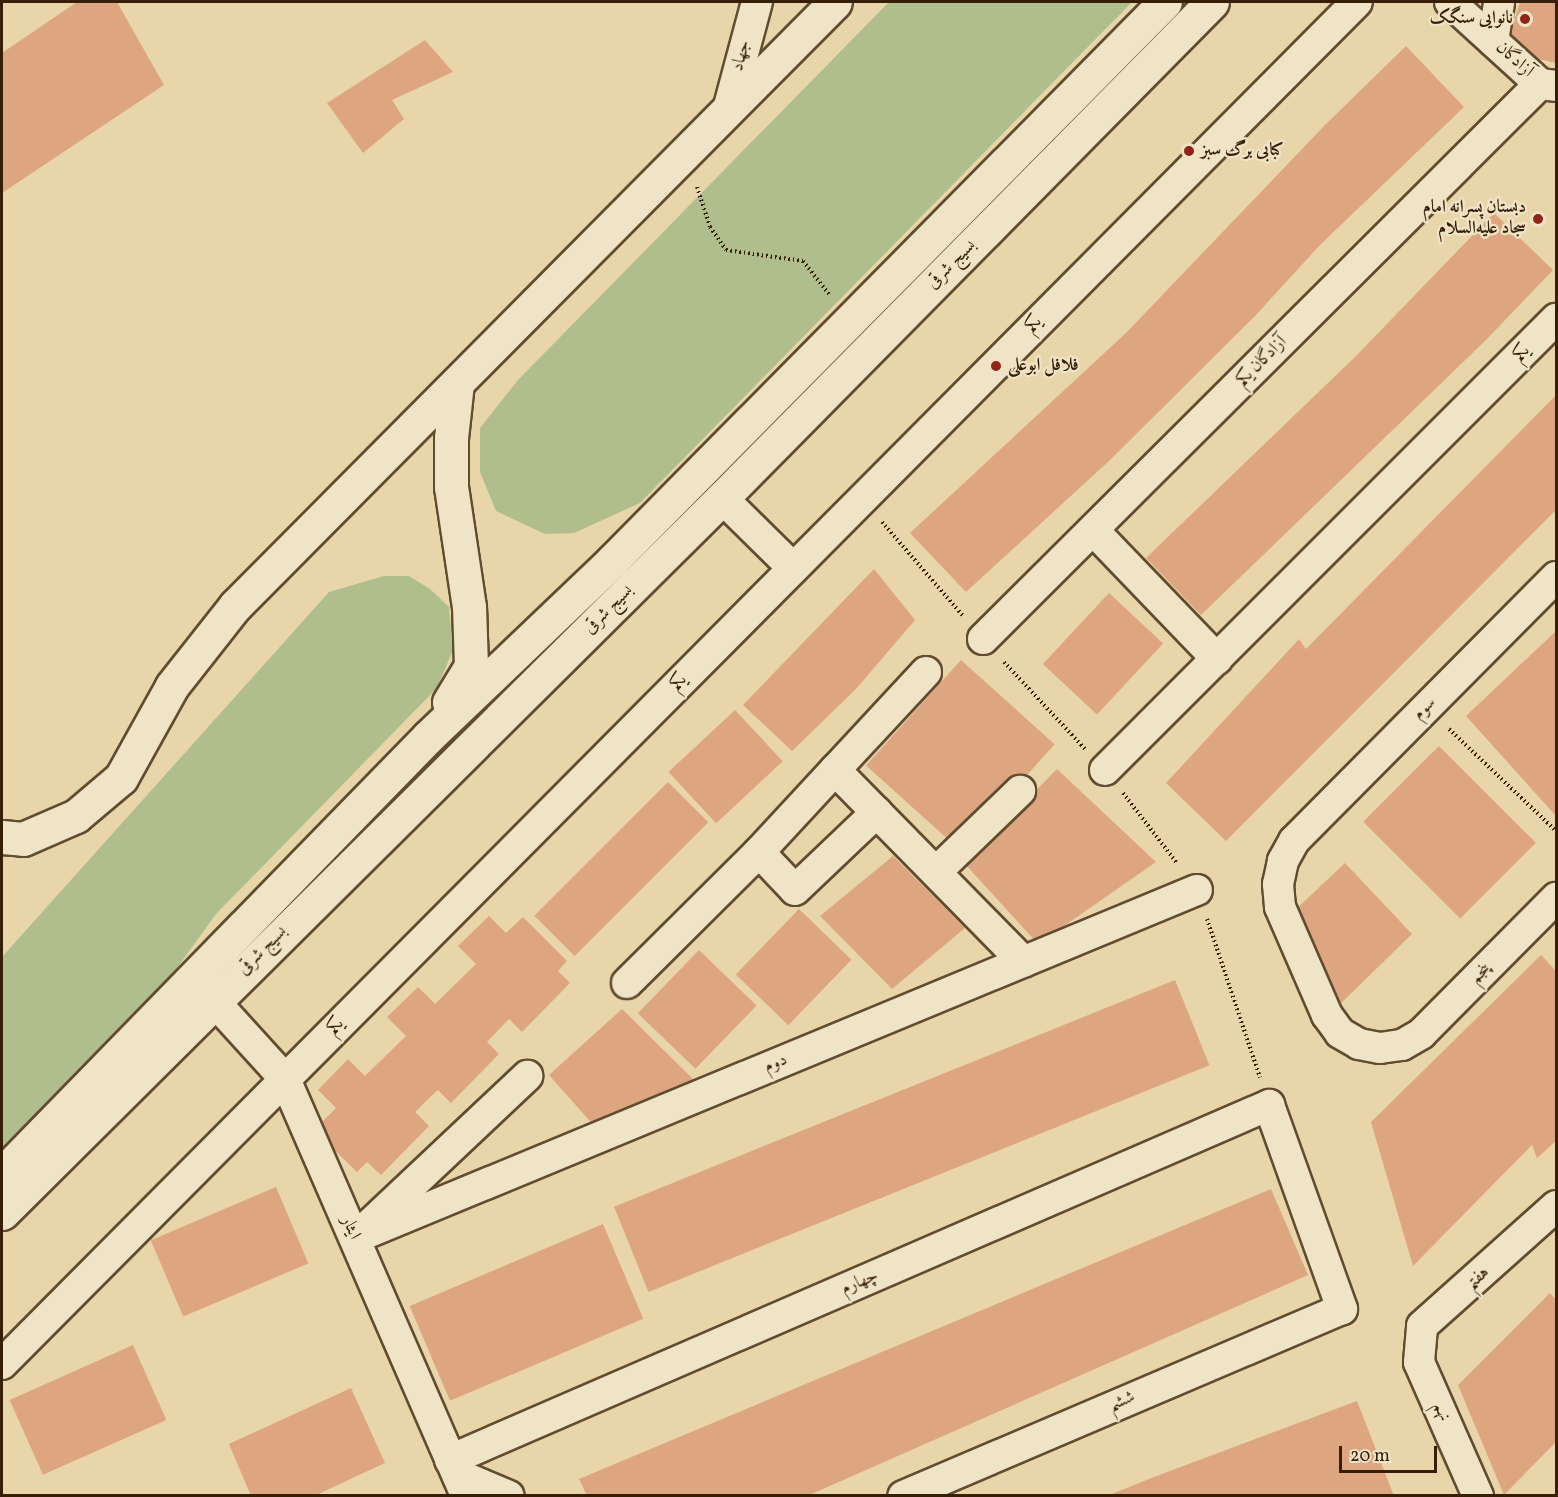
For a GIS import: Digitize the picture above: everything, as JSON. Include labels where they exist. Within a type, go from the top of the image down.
[{"type":"main road","points":[[2,837],[22,839],[76,816],[121,778],[172,686],[235,606],[687,154],[835,2]]},
{"type":"main road","name":"بسیج شرقی","points":[[2,1213],[205,989],[428,737],[612,561],[849,318],[1165,2]]},
{"type":"main road","name":"بسیج شرقی","points":[[2,1174],[205,989],[635,584],[1212,2]]},
{"type":"main road","points":[[428,737],[471,666],[469,607],[451,487],[451,438],[457,383]]},
{"type":"main road","points":[[612,561],[635,584]]},
{"type":"street","name":"جهاد","points":[[728,110],[757,2]]},
{"type":"street","name":"یکم","points":[[2,1364],[1357,2]]},
{"type":"street","name":"آزادگان","points":[[1450,2],[1493,41],[1548,85]]},
{"type":"street","points":[[1493,41],[1499,2]]},
{"type":"street","name":"آزادگان یکم","points":[[983,639],[1548,85]]},
{"type":"street","name":"یکم","points":[[1105,770],[1557,319]]},
{"type":"street","points":[[722,498],[794,568]]},
{"type":"street","points":[[1093,530],[1217,659]]},
{"type":"street","name":"سوم","points":[[1402,1045],[1380,1048],[1359,1044],[1340,1033],[1327,1015],[1280,907],[1278,884],[1282,861],[1294,841],[1557,577]]},
{"type":"street","points":[[627,983],[759,852],[926,672]]},
{"type":"street","points":[[835,770],[1024,962]]},
{"type":"street","points":[[936,872],[1020,791]]},
{"type":"street","points":[[759,852],[795,890],[877,812]]},
{"type":"street","name":"دوم","points":[[355,1238],[1197,890]]},
{"type":"street","name":"پنجم","points":[[1402,1045],[1421,1034],[1557,898]]},
{"type":"street","name":"ایثار","points":[[205,989],[285,1079],[458,1476]]},
{"type":"street","points":[[355,1238],[527,1076]]},
{"type":"street","name":"ششم","points":[[903,1496],[1342,1310],[1269,1106]]},
{"type":"street","name":"چهارم","points":[[458,1476],[1269,1106]]},
{"type":"street","name":"هفتم","points":[[1419,1362],[1422,1326],[1557,1206]]},
{"type":"street","name":"نهم","points":[[1419,1362],[1478,1496]]},
{"type":"street","points":[[458,1476],[509,1496]]},
{"type":"path","points":[[687,154],[710,227],[726,250],[803,261],[849,318]]},
{"type":"path","points":[[862,499],[983,639],[1105,770],[1197,890],[1269,1106]]},
{"type":"path","points":[[1427,708],[1557,831]]},
{"type":"green space","points":[[889,2],[1132,2],[640,503],[574,533],[545,534],[496,511],[480,472],[480,428],[518,380]]},
{"type":"green space","points":[[384,576],[409,576],[430,589],[449,607],[453,650],[437,688],[216,914],[151,1004],[2,1157],[2,957],[329,592]]},
{"type":"building","points":[[77,2],[117,2],[164,85],[2,193],[2,53]]},
{"type":"building","points":[[1520,2],[1556,2],[1556,63],[1505,52]]},
{"type":"building","points":[[425,40],[453,72],[392,100],[404,119],[363,153],[327,103]]},
{"type":"building","points":[[1406,46],[1464,107],[1320,245],[1255,316],[1110,460],[966,592],[910,533],[1126,333],[1325,125]]},
{"type":"building","points":[[1494,213],[1553,270],[1486,340],[1201,615],[1146,558],[1355,357]]},
{"type":"building","points":[[1556,395],[1556,510],[1226,841],[1166,783],[1299,639],[1306,649]]},
{"type":"building","points":[[874,569],[915,620],[856,689],[792,751],[743,705]]},
{"type":"building","points":[[1109,593],[1163,643],[1097,714],[1043,664]]},
{"type":"building","points":[[1556,631],[1556,816],[1466,716]]},
{"type":"building","points":[[961,660],[1055,744],[960,850],[866,766]]},
{"type":"building","points":[[735,710],[783,761],[716,823],[668,772]]},
{"type":"building","points":[[1439,746],[1536,843],[1460,919],[1363,822]]},
{"type":"building","points":[[1057,769],[1156,862],[1038,944],[964,863]]},
{"type":"building","points":[[668,782],[708,822],[575,956],[534,916]]},
{"type":"building","points":[[893,856],[965,928],[892,989],[820,916]]},
{"type":"building","points":[[1345,863],[1412,934],[1330,1014],[1293,912]]},
{"type":"building","points":[[799,909],[852,960],[788,1025],[736,974]]},
{"type":"building","points":[[489,916],[506,933],[523,917],[567,961],[558,971],[570,983],[522,1032],[509,1019],[487,1042],[499,1054],[451,1103],[438,1090],[415,1112],[429,1126],[381,1175],[367,1162],[357,1172],[314,1130],[336,1108],[318,1090],[348,1059],[365,1076],[406,1036],[387,1017],[418,987],[435,1004],[476,964],[458,946]]},
{"type":"building","points":[[699,950],[757,1006],[695,1069],[638,1013]]},
{"type":"building","points":[[1541,955],[1556,971],[1556,1141],[1537,1158],[1532,1145],[1413,1266],[1371,1122]]},
{"type":"building","points":[[1175,980],[1209,1065],[649,1292],[614,1207]]},
{"type":"building","points":[[622,1009],[694,1080],[596,1128],[549,1075]]},
{"type":"building","points":[[276,1187],[308,1263],[183,1317],[151,1240]]},
{"type":"building","points":[[1271,1189],[1308,1275],[807,1496],[587,1496],[579,1479]]},
{"type":"building","points":[[603,1224],[643,1319],[450,1401],[410,1306]]},
{"type":"building","points":[[1550,1293],[1556,1300],[1556,1442],[1504,1495],[1458,1385]]},
{"type":"building","points":[[133,1345],[166,1420],[43,1475],[10,1400]]},
{"type":"building","points":[[351,1388],[385,1463],[314,1496],[251,1496],[229,1444]]},
{"type":"building","points":[[1357,1401],[1394,1496],[1107,1496],[1154,1477]]},
{"type":"place","name":"نانوایی سنگک","points":[[1525,19]]},
{"type":"place","name":"کبابی برگ سبز","points":[[1189,151]]},
{"type":"place","name":"دبستان پسرانه امام سجاد علیه‌السلام","points":[[1538,219]]},
{"type":"place","name":"فلافل ابوعلی","points":[[996,366]]}]
